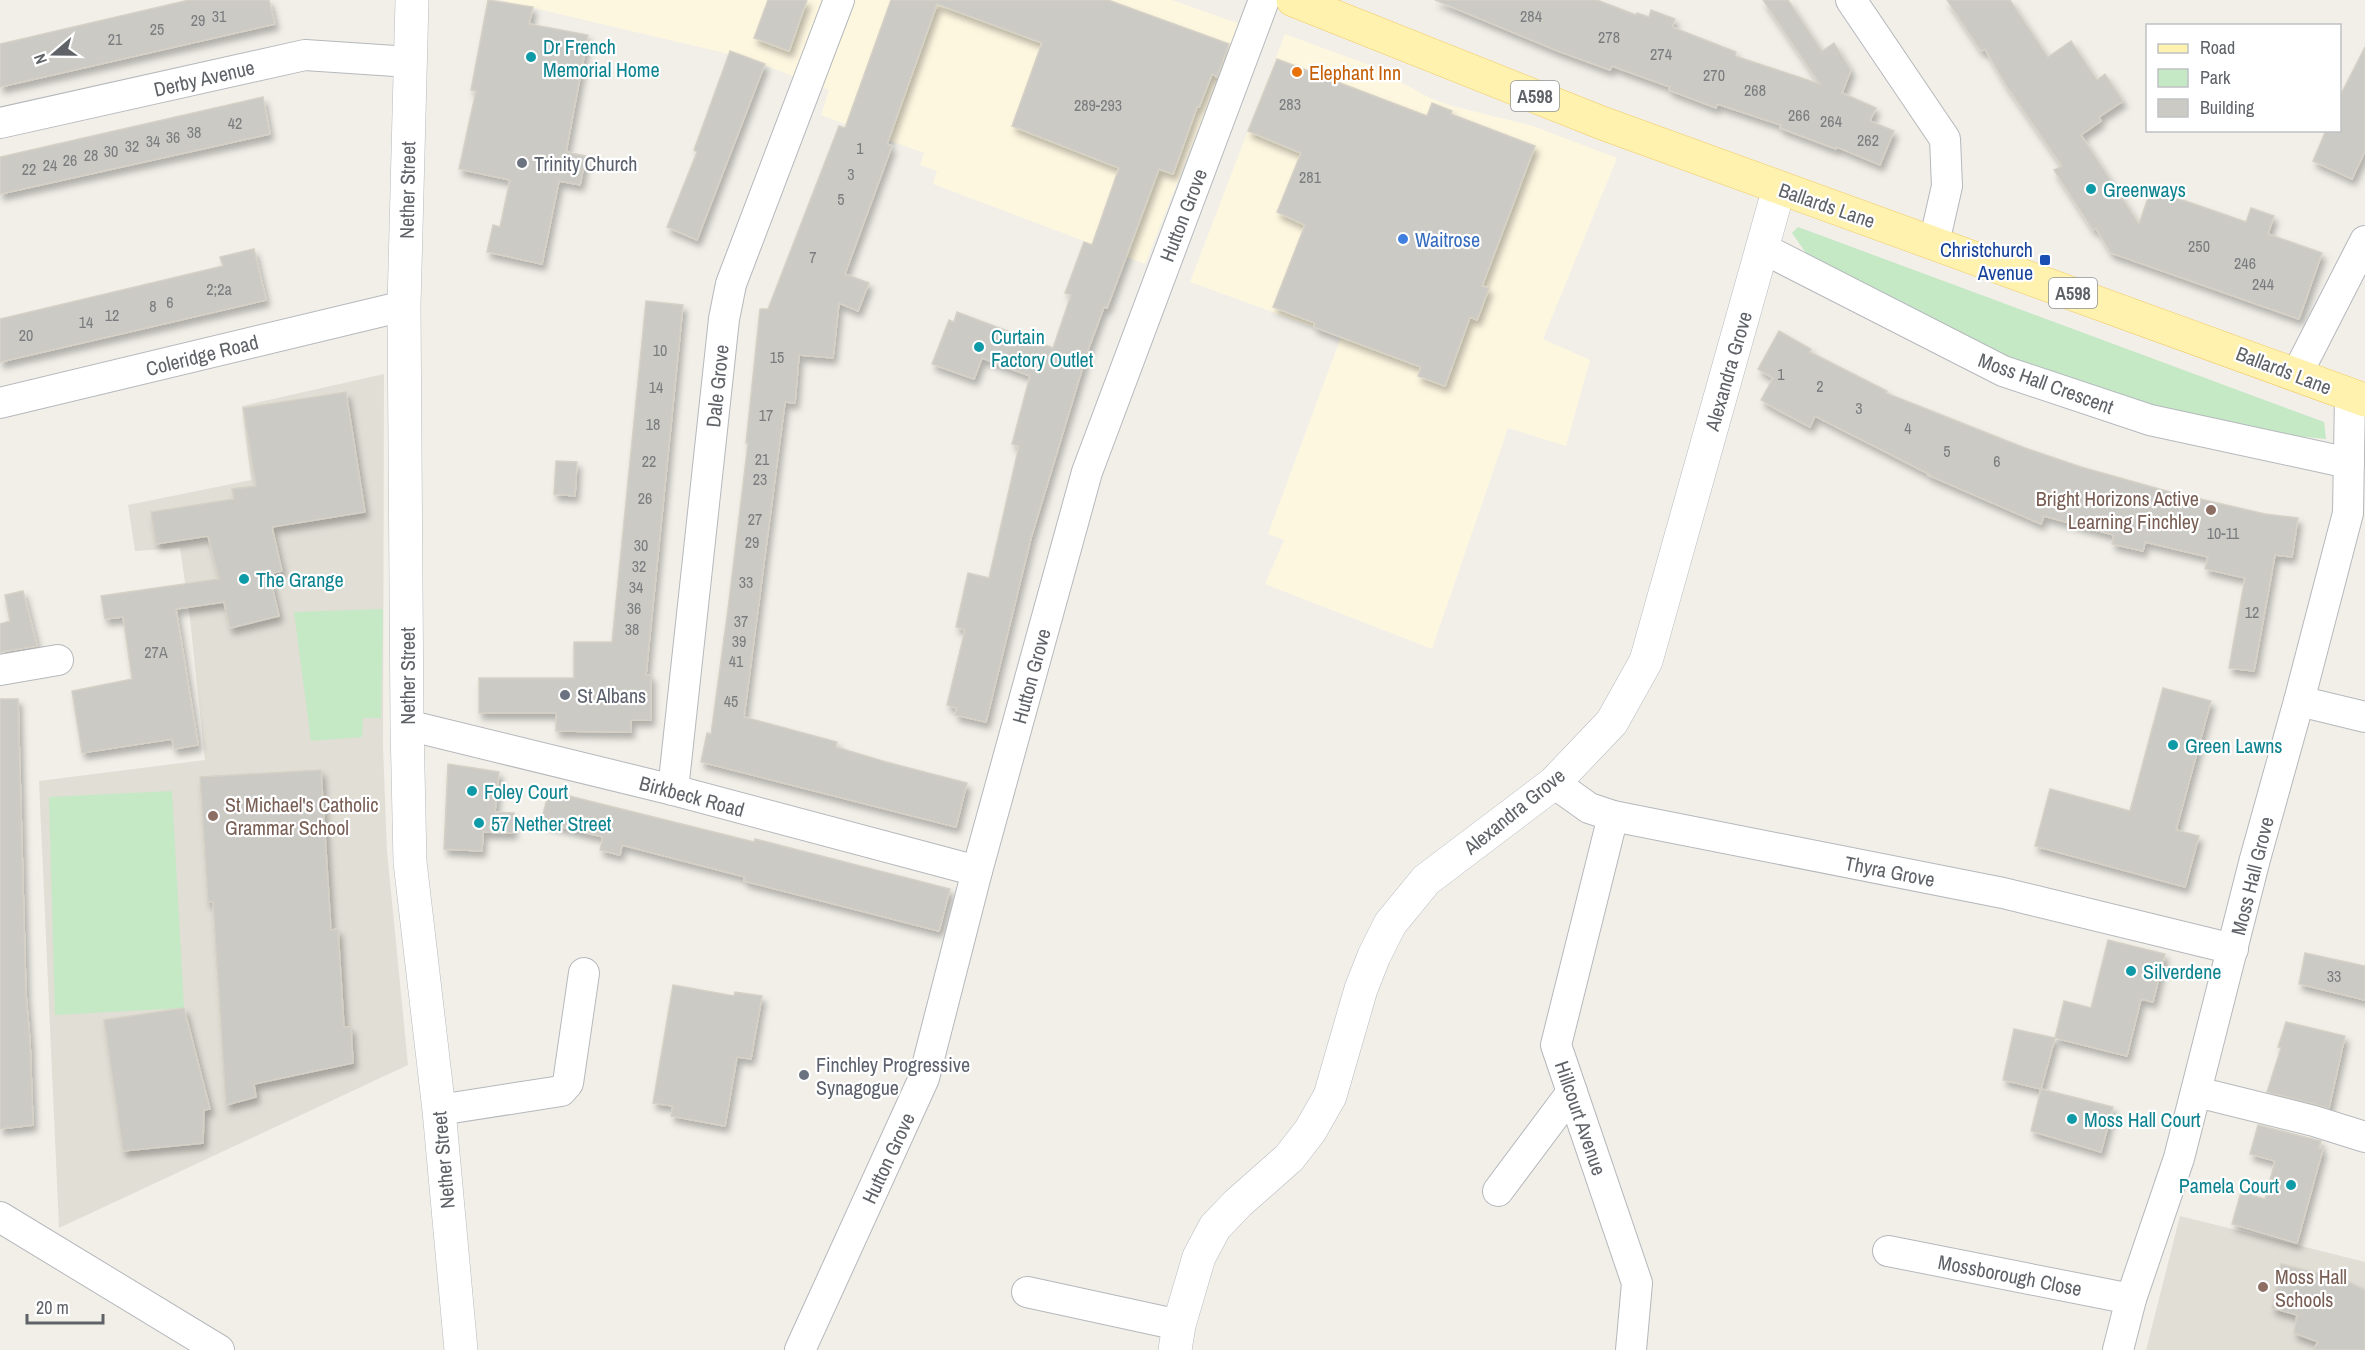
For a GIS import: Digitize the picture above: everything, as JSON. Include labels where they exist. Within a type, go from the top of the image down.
[{"type":"main road","name":"Ballards Lane","points":[[1293,0],[1602,123],[2358,398]]},
{"type":"street","name":"Nether Street","points":[[412,0],[404,306],[410,862],[439,1110],[461,1350]]},
{"type":"street","name":"Dale Grove","points":[[673,790],[724,319],[731,284],[839,0]]},
{"type":"street","name":"Hutton Grove","points":[[800,1350],[924,1078],[977,871],[1087,472],[1264,0]]},
{"type":"street","points":[[1851,0],[1945,140],[1947,186],[1935,243]]},
{"type":"street","name":"Derby Avenue","points":[[0,123],[305,55],[410,62]]},
{"type":"street","name":"Alexandra Grove","points":[[1177,1337],[1199,1257],[1215,1227],[1238,1203],[1289,1158],[1310,1131],[1330,1096],[1362,989],[1374,956],[1390,924],[1426,880],[1554,783],[1612,722],[1646,661],[1779,188]]},
{"type":"street","points":[[2297,374],[2365,241]]},
{"type":"street","name":"Moss Hall Crescent","points":[[1762,248],[2003,371],[2150,420],[2349,463]]},
{"type":"street","name":"Coleridge Road","points":[[0,403],[404,306]]},
{"type":"street","name":"Moss Hall Grove","points":[[2118,1350],[2131,1299],[2179,1158],[2255,859],[2348,513],[2349,463],[2358,398]]},
{"type":"street","points":[[0,670],[58,660]]},
{"type":"street","points":[[2299,701],[2365,717]]},
{"type":"street","name":"Birkbeck Road","points":[[407,725],[673,790],[977,871]]},
{"type":"street","name":"Thyra Grove","points":[[1554,783],[1589,808],[1613,816],[2003,893],[2233,950]]},
{"type":"street","name":"Hillcourt Avenue","points":[[1613,816],[1556,1045],[1637,1283],[1630,1350]]},
{"type":"street","points":[[439,1110],[561,1092],[568,1083],[584,973]]},
{"type":"street","points":[[1498,1191],[1572,1092]]},
{"type":"street","points":[[2197,1092],[2314,1121],[2365,1137]]},
{"type":"street","points":[[0,1217],[219,1350]]},
{"type":"street","name":"Mossborough Close","points":[[1888,1251],[2131,1299]]},
{"type":"street","points":[[1028,1292],[1177,1337]]},
{"type":"shaded area","points":[[500,0],[1172,0],[1240,24],[1145,264],[933,184],[937,171],[920,165],[924,153],[821,115],[829,90],[746,58]]},
{"type":"shaded area","points":[[1285,34],[1369,65],[1430,98],[1452,106],[1533,126],[1617,158],[1543,339],[1590,360],[1566,446],[1508,428],[1432,649],[1265,584],[1284,540],[1268,534],[1341,337],[1190,282]]},
{"type":"shaded area","name":"St Michael's Catholic Grammar School","points":[[384,374],[383,747],[387,851],[408,1065],[59,1228],[39,781],[205,760],[180,548],[135,551],[128,505],[251,480],[242,406]]},
{"type":"shaded area","name":"Moss Hall Schools","points":[[2180,1216],[2365,1262],[2365,1350],[2146,1350]]},
{"type":"green space","points":[[1798,227],[2324,422],[2326,439],[2244,431],[2096,395],[1990,351],[1808,256],[1792,233]]},
{"type":"green space","points":[[383,609],[381,718],[363,718],[362,737],[311,741],[294,612]]},
{"type":"green space","points":[[172,791],[184,1008],[55,1015],[49,797]]},
{"type":"building","points":[[189,0],[269,0],[275,24],[0,87],[0,44]]},
{"type":"building","points":[[488,0],[533,7],[529,24],[588,35],[566,152],[586,156],[580,185],[559,181],[542,264],[487,252],[493,225],[500,227],[510,180],[459,169],[476,91],[471,90]]},
{"type":"building","points":[[768,0],[807,0],[789,51],[754,38]]},
{"type":"building","points":[[891,0],[1108,0],[1229,44],[1217,77],[1212,74],[1199,107],[1197,107],[1173,174],[1159,169],[1107,308],[1104,307],[1088,350],[1031,538],[986,722],[955,715],[957,708],[947,705],[965,630],[956,627],[968,573],[989,578],[1019,446],[1012,444],[1030,376],[982,358],[974,379],[932,364],[949,320],[954,322],[957,312],[1053,348],[1071,295],[1065,293],[1084,242],[1092,245],[1119,168],[1012,126],[1042,43],[937,4],[887,144],[892,146],[845,274],[869,283],[858,311],[839,303],[833,358],[799,355],[795,403],[785,402],[744,717],[837,742],[836,747],[886,762],[967,783],[956,827],[701,762],[707,733],[711,734],[728,609],[748,443],[746,443],[760,309],[768,309],[839,126],[845,128]]},
{"type":"building","points":[[1435,0],[1597,0],[1636,15],[1637,13],[1649,17],[1651,10],[1675,19],[1672,27],[1736,52],[1735,56],[1820,84],[1763,0],[1788,0],[1822,51],[1834,43],[1851,70],[1842,93],[1876,108],[1870,121],[1894,131],[1880,165],[1837,147],[1836,149],[1780,128],[1781,125],[1717,104],[1716,108],[1669,90],[1670,87],[1612,66],[1610,70],[1558,51]]},
{"type":"building","points":[[1947,0],[2010,0],[2048,57],[2071,41],[2097,80],[2105,74],[2123,101],[2099,117],[2101,121],[2081,135],[2139,224],[2151,189],[2246,222],[2251,208],[2274,216],[2268,234],[2322,253],[2299,319],[2111,253],[2096,228],[2093,230],[2054,170],[2062,166],[2006,85],[1985,49],[1981,51]]},
{"type":"building","points":[[2365,47],[2365,151],[2352,179],[2313,161],[2325,132],[2341,132],[2341,94]]},
{"type":"building","points":[[730,51],[765,64],[697,240],[667,227],[697,152],[694,150]]},
{"type":"building","name":"Waitrose","points":[[1277,59],[1427,116],[1432,103],[1452,111],[1451,114],[1535,146],[1482,286],[1489,288],[1477,320],[1470,317],[1445,386],[1418,376],[1421,367],[1314,327],[1315,323],[1273,307],[1305,225],[1277,212],[1301,153],[1248,131]]},
{"type":"building","points":[[263,97],[270,134],[0,194],[0,157]]},
{"type":"building","points":[[254,249],[266,300],[0,362],[0,319],[223,266],[220,257]]},
{"type":"building","points":[[646,301],[683,305],[646,675],[651,675],[651,720],[631,720],[631,732],[556,731],[556,713],[479,713],[479,678],[574,678],[574,642],[612,642]]},
{"type":"building","points":[[1779,331],[1811,349],[1810,352],[1887,391],[1886,393],[2025,448],[2081,467],[2170,492],[2265,514],[2298,518],[2292,557],[2275,555],[2254,671],[2229,668],[2245,578],[2205,569],[2208,557],[2145,542],[2143,551],[2112,544],[2114,535],[2044,516],[2041,524],[1928,475],[1815,416],[1810,427],[1774,408],[1761,400],[1773,378],[1758,369]]},
{"type":"building","points":[[346,392],[365,512],[272,527],[282,571],[269,574],[279,616],[230,628],[224,602],[176,609],[198,745],[174,749],[172,739],[82,753],[72,691],[132,679],[123,617],[105,619],[101,596],[219,579],[208,536],[156,544],[151,512],[234,499],[232,489],[256,486],[243,408]]},
{"type":"building","points":[[556,461],[577,462],[575,496],[554,494]]},
{"type":"building","points":[[23,591],[37,646],[0,652],[0,624],[10,621],[5,595]]},
{"type":"building","name":"Green Lawns","points":[[2163,688],[2211,701],[2176,830],[2199,836],[2185,887],[2035,846],[2050,789],[2130,811]]},
{"type":"building","points":[[0,699],[18,699],[26,995],[33,1125],[0,1129]]},
{"type":"building","points":[[448,764],[499,772],[495,812],[514,813],[513,833],[483,832],[482,851],[444,849]]},
{"type":"building","points":[[321,770],[331,930],[338,929],[344,1027],[351,1027],[353,1063],[254,1084],[256,1097],[226,1105],[213,902],[208,902],[200,777]]},
{"type":"building","points":[[549,791],[754,842],[755,839],[950,889],[939,931],[744,881],[745,877],[622,845],[620,855],[600,850],[603,837],[541,822]]},
{"type":"building","points":[[2108,940],[2165,954],[2153,1002],[2141,999],[2127,1056],[2055,1038],[2064,1001],[2091,1008]]},
{"type":"building","points":[[2305,953],[2365,966],[2365,1000],[2299,984]]},
{"type":"building","points":[[673,985],[734,996],[735,992],[762,996],[751,1059],[737,1057],[725,1126],[671,1116],[673,1106],[653,1103]]},
{"type":"building","points":[[184,1008],[210,1109],[204,1110],[203,1143],[123,1151],[104,1020]]},
{"type":"building","points":[[2286,1022],[2345,1036],[2329,1108],[2267,1092],[2281,1048],[2278,1047]]},
{"type":"building","name":"Moss Hall Court","points":[[2014,1029],[2055,1038],[2041,1089],[2003,1080]]},
{"type":"building","name":"Moss Hall Court","points":[[2041,1089],[2113,1107],[2101,1152],[2031,1131]]},
{"type":"building","name":"Pamela Court","points":[[2258,1125],[2321,1141],[2319,1148],[2323,1149],[2297,1243],[2232,1224],[2241,1192],[2265,1199],[2275,1161],[2250,1154]]},
{"type":"building","points":[[2281,1264],[2345,1280],[2365,1290],[2365,1350],[2313,1350],[2318,1342],[2294,1333],[2297,1315],[2272,1308]]},
{"type":"place","name":"Dr French Memorial Home","points":[[531,57]]},
{"type":"place","name":"Elephant Inn","points":[[1297,72]]},
{"type":"place","name":"Trinity Church","points":[[522,163]]},
{"type":"place","name":"Greenways","points":[[2091,189]]},
{"type":"place","name":"Waitrose","points":[[1403,239]]},
{"type":"place","name":"Christchurch Avenue","points":[[2045,260]]},
{"type":"place","name":"Curtain Factory Outlet","points":[[979,347]]},
{"type":"place","name":"Bright Horizons Active Learning Finchley","points":[[2211,510]]},
{"type":"place","name":"The Grange","points":[[244,579]]},
{"type":"place","name":"St Albans","points":[[565,695]]},
{"type":"place","name":"Green Lawns","points":[[2173,745]]},
{"type":"place","name":"Foley Court","points":[[472,791]]},
{"type":"place","name":"St Michael's Catholic Grammar School","points":[[213,816]]},
{"type":"place","name":"57 Nether Street","points":[[479,823]]},
{"type":"place","name":"Silverdene","points":[[2131,971]]},
{"type":"place","name":"Finchley Progressive Synagogue","points":[[804,1075]]},
{"type":"place","name":"Moss Hall Court","points":[[2072,1119]]},
{"type":"place","name":"Pamela Court","points":[[2291,1185]]},
{"type":"place","name":"Moss Hall Schools","points":[[2263,1287]]}]
